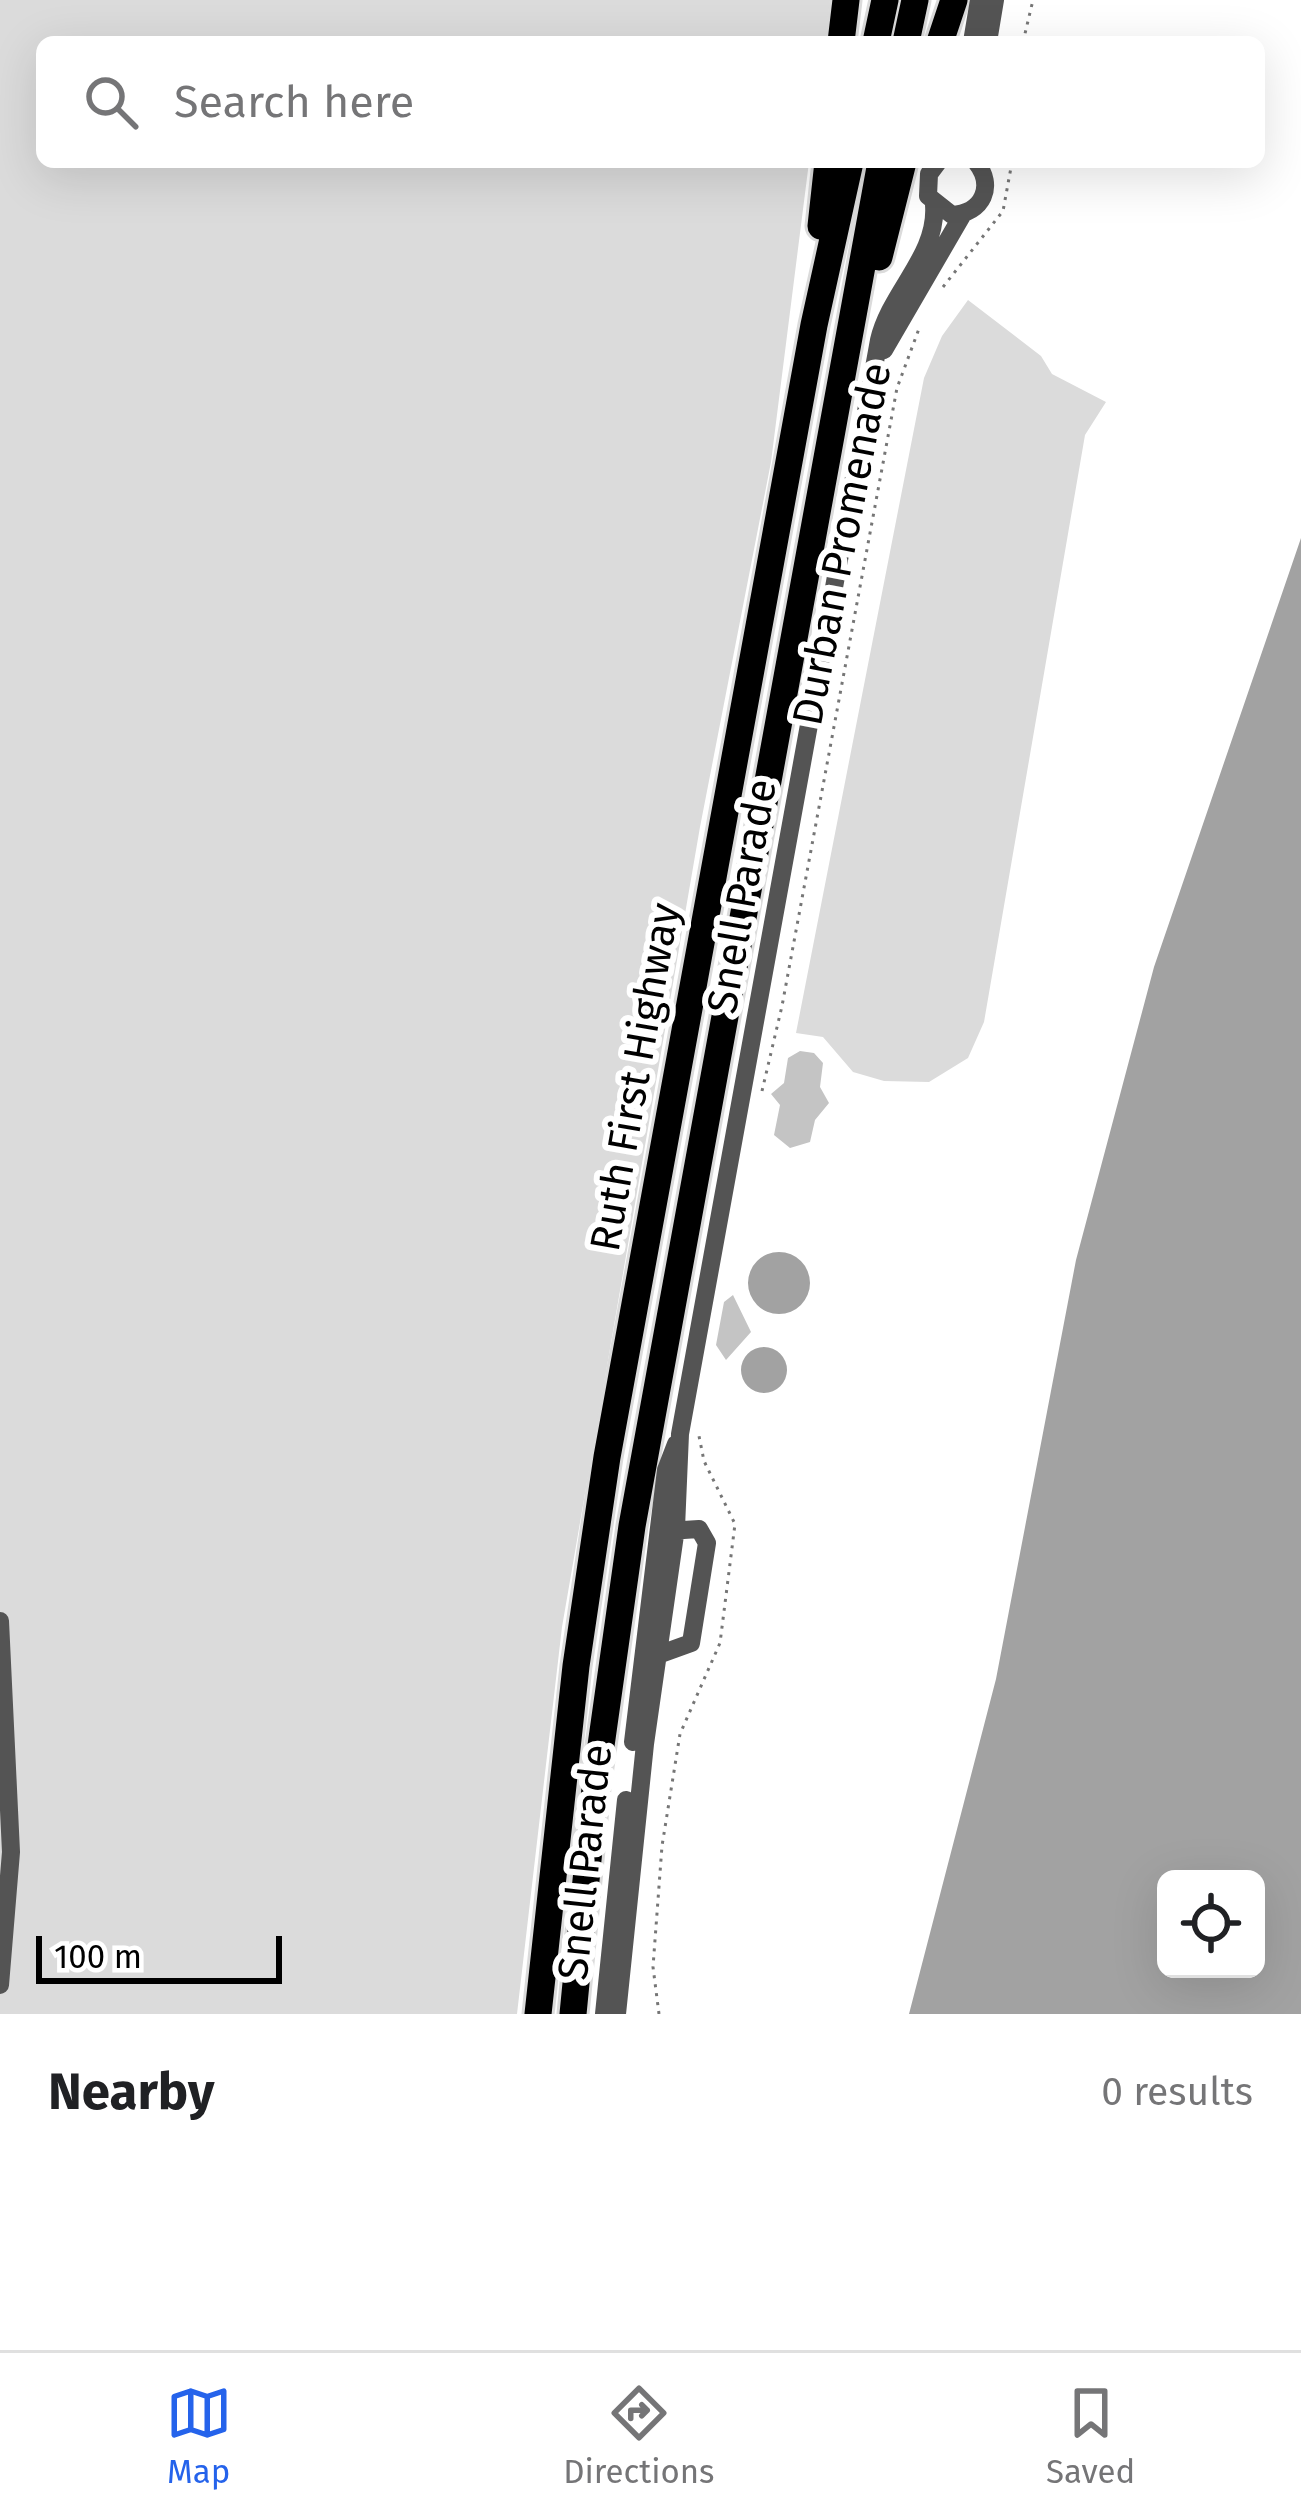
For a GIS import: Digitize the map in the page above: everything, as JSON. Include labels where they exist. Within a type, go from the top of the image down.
[{"type":"highway","points":[[842,36],[846,0]]},
{"type":"highway","points":[[877,36],[885,0]]},
{"type":"highway","points":[[907,36],[915,0]]},
{"type":"highway","points":[[942,36],[954,0]]},
{"type":"highway","points":[[814,326],[827,168]]},
{"type":"highway","name":"Ruth First Highway","points":[[538,2014],[576,1666],[607,1457],[814,326],[849,168]]},
{"type":"highway","name":"Ruth First Highway","points":[[573,2014],[596,1788],[632,1526],[832,409],[880,168]]},
{"type":"highway","points":[[832,409],[850,372],[901,168]]},
{"type":"street","points":[[973,36],[979,0]]},
{"type":"street","points":[[989,36],[995,0]]},
{"type":"street","name":"Snell Parade","points":[[604,2014],[667,1531],[689,1432],[874,370],[886,314],[931,238],[934,205],[926,184],[935,168]]},
{"type":"street","name":"Snell Parade","points":[[874,370],[963,214],[984,196],[980,168]]},
{"type":"street","points":[[934,205],[963,214]]},
{"type":"street","points":[[656,1656],[681,1651],[693,1637],[706,1537],[699,1529],[667,1531]]},
{"type":"street","name":"Snell Parade","points":[[617,2014],[667,1531]]},
{"type":"street","points":[[0,1622],[11,1852],[0,1985]]},
{"type":"path","points":[[1024,36],[1033,0]]},
{"type":"path","points":[[940,290],[1003,211],[1011,168]]},
{"type":"path","name":"Durban Promenade","points":[[762,1090],[782,1006],[897,388],[920,327]]},
{"type":"path","points":[[659,2014],[653,1967],[662,1846],[680,1734],[720,1643],[735,1525],[689,1432]]},
{"type":"shaded area","points":[[0,0],[830,0],[826,36],[36,36],[36,168],[808,168],[771,462],[700,827],[562,1627],[517,2014],[0,2014]]},
{"type":"shaded area","points":[[968,300],[1041,356],[1052,374],[1106,402],[1085,435],[984,1022],[968,1058],[929,1082],[884,1081],[853,1072],[823,1037],[796,1033],[924,378],[942,336]]},
{"type":"shaded area","points":[[1301,538],[1301,2014],[909,2014],[996,1679],[1076,1260],[1154,967]]},
{"type":"shaded area","points":[[779,1252],[801,1261],[810,1283],[801,1305],[779,1314],[757,1305],[748,1283],[757,1261]]},
{"type":"shaded area","points":[[764,1347],[780,1354],[787,1370],[780,1386],[764,1393],[748,1386],[741,1370],[748,1354]]},
{"type":"building","points":[[800,1051],[814,1053],[823,1063],[820,1087],[829,1103],[815,1120],[810,1142],[790,1148],[774,1135],[780,1105],[771,1094],[784,1083],[788,1058]]},
{"type":"building","points":[[733,1295],[751,1332],[726,1360],[716,1345],[724,1302]]}]
